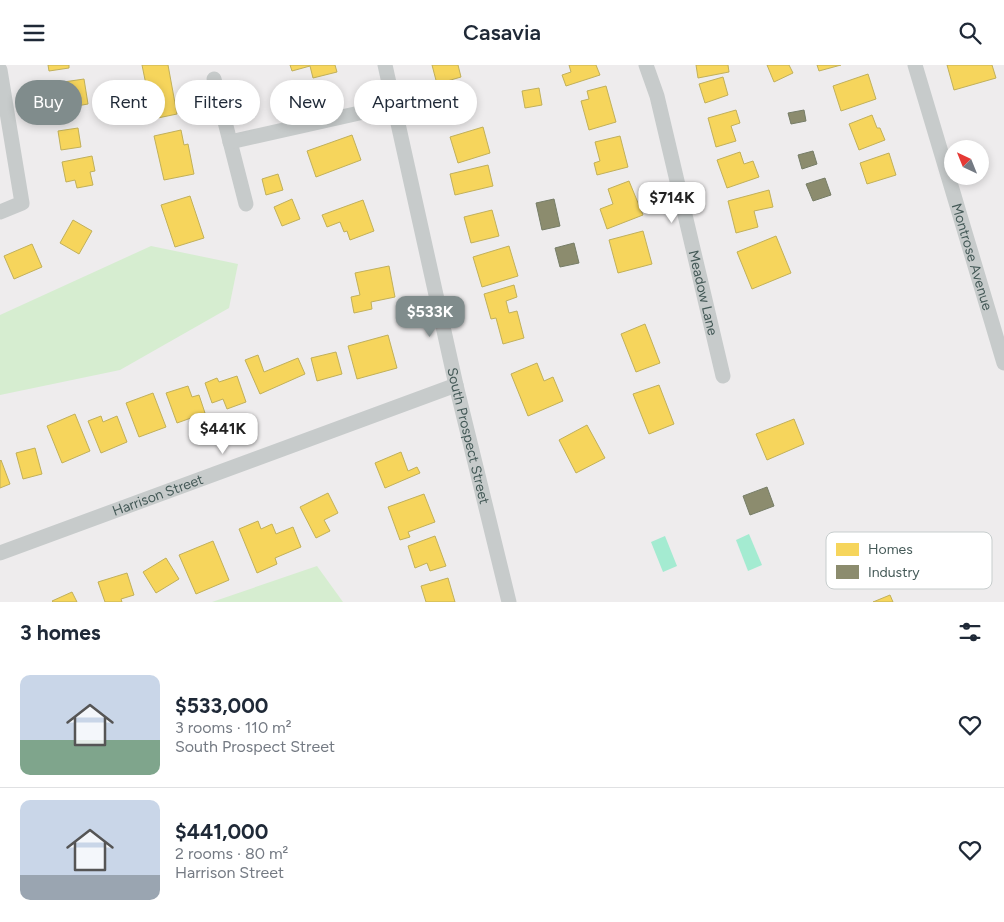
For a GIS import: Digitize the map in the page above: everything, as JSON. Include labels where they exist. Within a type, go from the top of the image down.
[{"type":"street","name":"South Prospect Street","points":[[385,65],[389,80]]},
{"type":"street","name":"Meadow Lane","points":[[646,65],[657,96],[723,376]]},
{"type":"street","name":"Montrose Avenue","points":[[915,65],[1004,363]]},
{"type":"street","points":[[0,71],[22,203],[0,212]]},
{"type":"street","points":[[214,79],[246,204]]},
{"type":"street","points":[[230,142],[354,114]]},
{"type":"street","name":"South Prospect Street","points":[[399,125],[456,385],[509,602]]},
{"type":"street","name":"Harrison Street","points":[[0,553],[456,385]]},
{"type":"shaded area","points":[[151,246],[238,264],[229,308],[120,370],[0,395],[0,315]]},
{"type":"shaded area","points":[[749,534],[762,565],[748,571],[736,540]]},
{"type":"shaded area","points":[[665,536],[677,566],[663,572],[651,542]]},
{"type":"shaded area","points":[[317,566],[343,602],[212,602]]},
{"type":"building: Homes","points":[[48,65],[69,65],[69,68],[49,71]]},
{"type":"building: Homes","points":[[142,65],[168,65],[175,103],[175,114],[165,116],[165,80],[145,80]]},
{"type":"building: Homes","points":[[290,65],[335,65],[337,72],[313,78],[310,66],[292,71]]},
{"type":"building: Homes","points":[[432,65],[458,65],[461,77],[451,80],[436,80]]},
{"type":"building: Homes","points":[[569,65],[596,65],[600,75],[566,86],[562,75],[571,72]]},
{"type":"building: Homes","points":[[696,65],[728,65],[729,72],[698,78]]},
{"type":"building: Homes","points":[[767,65],[789,65],[793,73],[774,82]]},
{"type":"building: Homes","points":[[817,65],[841,65],[819,71]]},
{"type":"building: Homes","points":[[947,65],[992,65],[996,78],[954,90]]},
{"type":"building: Homes","points":[[868,74],[876,99],[841,111],[833,86]]},
{"type":"building: Homes","points":[[723,77],[728,95],[705,103],[699,84]]},
{"type":"building: Homes","points":[[84,79],[88,104],[82,105],[82,80],[77,80]]},
{"type":"building: Homes","points":[[606,86],[616,122],[589,130],[581,101],[589,99],[587,91]]},
{"type":"building: Homes","points":[[539,88],[542,105],[525,108],[522,91]]},
{"type":"building: Homes","points":[[736,110],[740,123],[731,126],[736,141],[716,147],[708,118]]},
{"type":"building: Homes","points":[[872,115],[877,128],[880,128],[885,140],[859,150],[849,124]]},
{"type":"building: Homes","points":[[483,127],[490,153],[458,163],[450,137]]},
{"type":"building: Homes","points":[[78,128],[81,147],[61,150],[58,131]]},
{"type":"building: Homes","points":[[181,130],[184,145],[188,144],[194,174],[164,180],[154,136]]},
{"type":"building: Homes","points":[[352,135],[361,160],[316,177],[307,151]]},
{"type":"building: Homes","points":[[620,136],[628,167],[597,175],[594,163],[600,161],[595,142]]},
{"type":"building: Homes","points":[[740,152],[744,164],[753,161],[759,177],[727,188],[717,160]]},
{"type":"building: Homes","points":[[889,153],[896,175],[867,184],[860,163]]},
{"type":"building: Homes","points":[[92,156],[95,171],[90,172],[93,185],[77,188],[75,180],[66,182],[62,162]]},
{"type":"building: Homes","points":[[488,165],[493,186],[455,195],[450,174]]},
{"type":"building: Homes","points":[[278,174],[283,190],[266,195],[262,179]]},
{"type":"building: Homes","points":[[629,181],[643,215],[607,229],[600,209],[613,204],[608,189]]},
{"type":"building: Homes","points":[[769,190],[773,207],[754,211],[758,227],[736,233],[728,201]]},
{"type":"building: Homes","points":[[190,196],[204,238],[175,247],[161,205]]},
{"type":"building: Homes","points":[[292,199],[300,219],[282,226],[274,207]]},
{"type":"building: Homes","points":[[363,200],[374,231],[350,240],[347,231],[344,232],[340,222],[327,227],[322,215]]},
{"type":"building: Homes","points":[[492,210],[499,236],[471,243],[464,217]]},
{"type":"building: Homes","points":[[73,220],[92,231],[79,254],[60,243]]},
{"type":"building: Homes","points":[[643,231],[652,264],[618,273],[609,240]]},
{"type":"building: Homes","points":[[776,236],[791,273],[752,289],[737,252]]},
{"type":"building: Homes","points":[[32,244],[42,267],[14,279],[4,256]]},
{"type":"building: Homes","points":[[509,246],[518,276],[482,287],[473,257]]},
{"type":"building: Homes","points":[[389,266],[395,297],[371,302],[372,309],[354,313],[351,297],[360,295],[355,273]]},
{"type":"building: Homes","points":[[514,285],[517,297],[506,301],[509,313],[517,311],[524,338],[503,344],[496,318],[491,319],[484,294]]},
{"type":"building: Homes","points":[[645,324],[660,363],[636,372],[621,334]]},
{"type":"building: Homes","points":[[388,335],[397,368],[357,379],[348,346]]},
{"type":"building: Homes","points":[[336,352],[342,374],[317,381],[311,358]]},
{"type":"building: Homes","points":[[258,355],[264,372],[298,358],[305,374],[260,394],[245,360]]},
{"type":"building: Homes","points":[[537,363],[544,381],[553,377],[563,401],[528,416],[511,374]]},
{"type":"building: Homes","points":[[237,376],[246,402],[227,409],[223,399],[212,403],[205,383],[217,378],[219,382]]},
{"type":"building: Homes","points":[[659,385],[674,424],[649,434],[633,394]]},
{"type":"building: Homes","points":[[188,386],[192,397],[199,395],[205,413],[177,423],[166,393]]},
{"type":"building: Homes","points":[[153,393],[166,427],[139,437],[126,403]]},
{"type":"building: Homes","points":[[75,414],[90,451],[62,463],[47,426]]},
{"type":"building: Homes","points":[[101,416],[103,422],[117,416],[127,442],[101,453],[88,421]]},
{"type":"building: Homes","points":[[794,419],[804,444],[767,460],[756,434]]},
{"type":"building: Homes","points":[[587,425],[605,458],[576,473],[559,440]]},
{"type":"building: Homes","points":[[35,448],[42,474],[23,479],[16,453]]},
{"type":"building: Homes","points":[[401,452],[408,471],[417,467],[420,473],[385,488],[375,463]]},
{"type":"building: Homes","points":[[0,461],[10,484],[0,488]]},
{"type":"building: Homes","points":[[328,493],[338,513],[324,520],[330,531],[316,538],[300,507]]},
{"type":"building: Homes","points":[[424,494],[435,522],[408,532],[410,537],[400,540],[388,507]]},
{"type":"building: Homes","points":[[258,521],[261,529],[272,524],[276,534],[293,527],[301,547],[275,558],[277,564],[257,573],[239,529]]},
{"type":"building: Homes","points":[[435,536],[446,566],[430,571],[427,563],[415,568],[408,546]]},
{"type":"building: Homes","points":[[213,541],[229,580],[196,594],[179,555]]},
{"type":"building: Homes","points":[[166,558],[179,579],[156,593],[143,572]]},
{"type":"building: Homes","points":[[127,573],[134,595],[121,599],[122,602],[105,602],[98,582]]},
{"type":"building: Homes","points":[[448,578],[455,602],[426,602],[421,586]]},
{"type":"building: Homes","points":[[72,592],[77,602],[52,601]]},
{"type":"building: Homes","points":[[890,595],[893,602],[873,602]]},
{"type":"building: Industry","points":[[804,110],[806,121],[791,124],[788,113]]},
{"type":"building: Industry","points":[[813,151],[817,164],[802,169],[798,155]]},
{"type":"building: Industry","points":[[825,178],[831,195],[813,201],[806,184]]},
{"type":"building: Industry","points":[[554,199],[560,226],[542,230],[536,203]]},
{"type":"building: Industry","points":[[574,243],[579,263],[560,267],[555,248]]},
{"type":"building: Industry","points":[[767,487],[774,506],[750,515],[743,496]]}]
